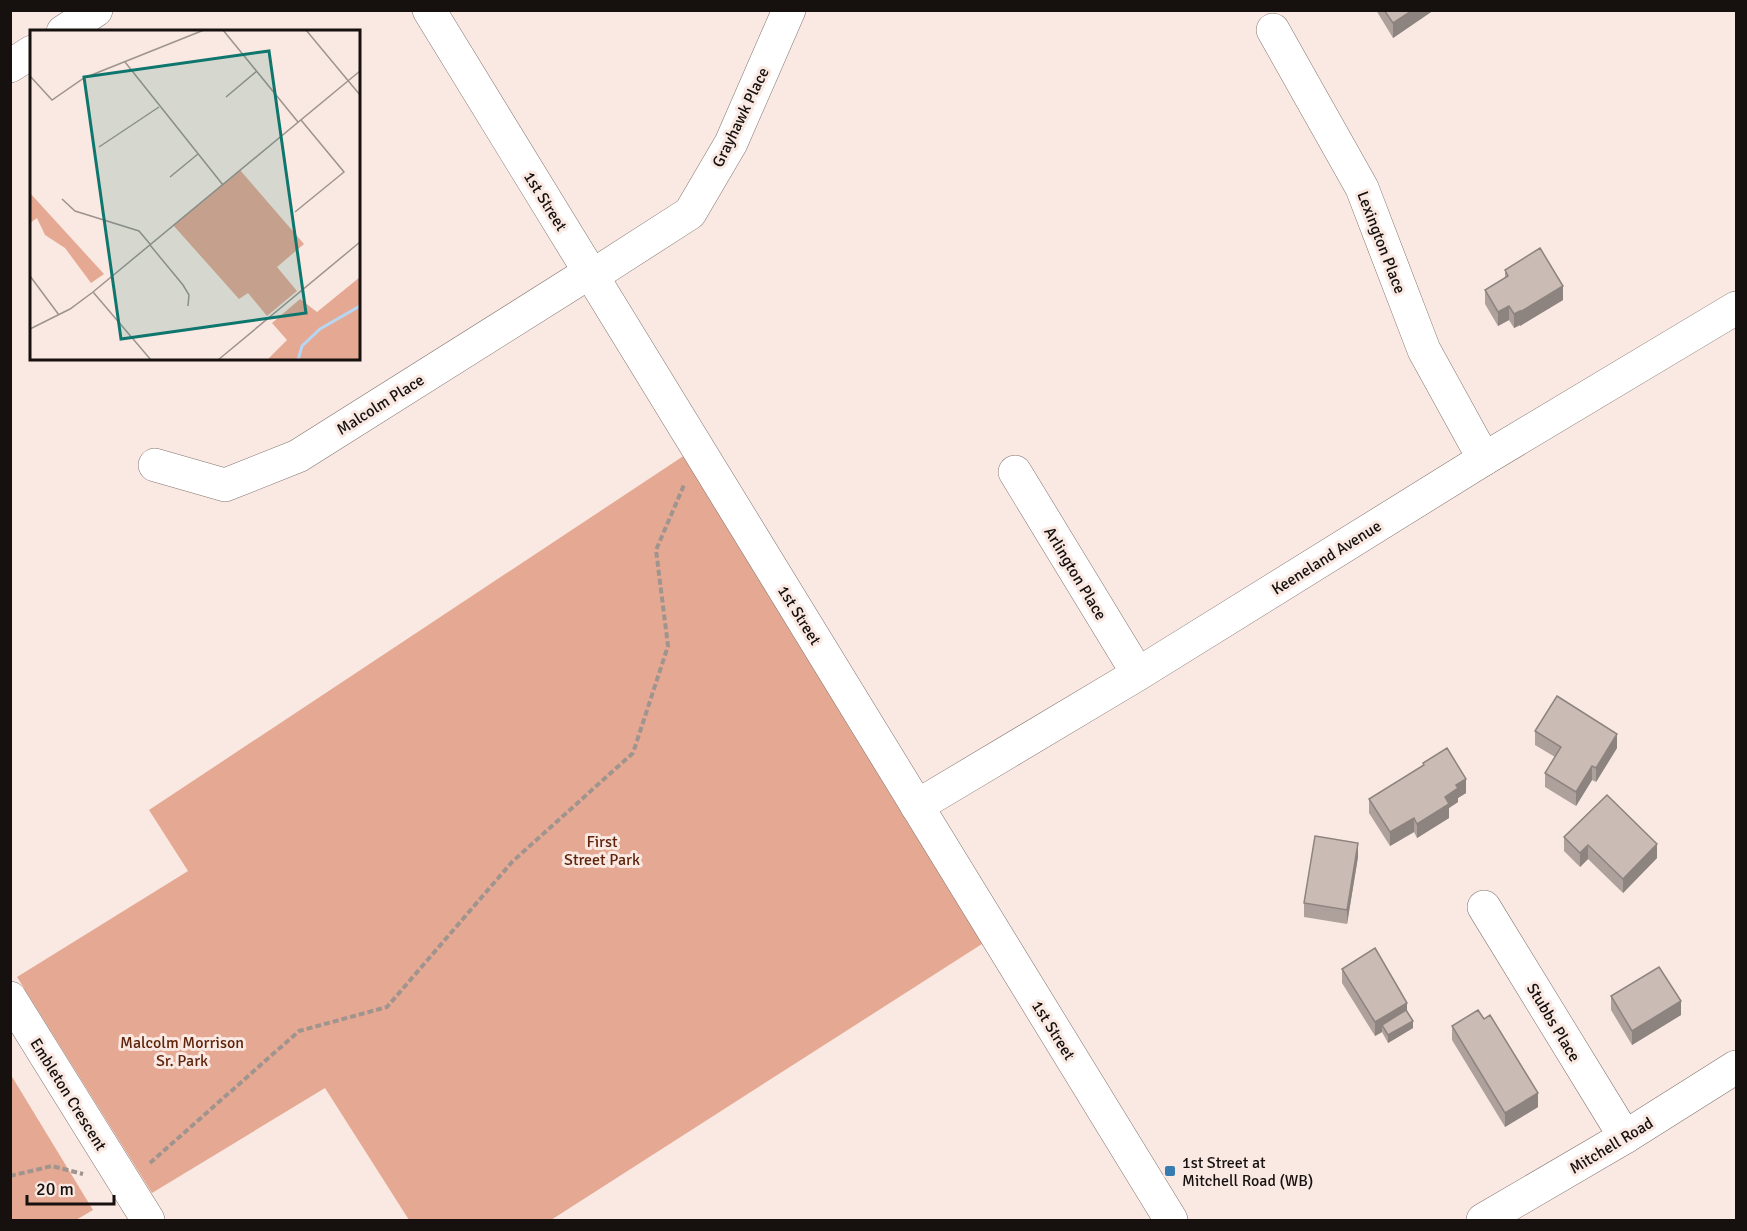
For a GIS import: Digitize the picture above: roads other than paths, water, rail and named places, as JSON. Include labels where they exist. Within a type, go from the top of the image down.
[{"type":"street","points":[[66,30],[96,10]]},
{"type":"street","name":"1st Street","points":[[429,10],[1171,1221]]},
{"type":"street","name":"Grayhawk Place","points":[[591,274],[690,213],[731,142],[789,10]]},
{"type":"street","name":"Lexington Place","points":[[1273,30],[1362,188],[1424,350],[1484,459]]},
{"type":"street","points":[[10,66],[30,53]]},
{"type":"street","name":"Malcolm Place","points":[[155,465],[225,485],[298,456],[591,274]]},
{"type":"street","name":"Keeneland Avenue","points":[[917,806],[1138,674],[1484,459],[1737,308]]},
{"type":"street","name":"Arlington Place","points":[[1015,472],[1138,674]]},
{"type":"street","name":"Stubbs Place","points":[[1484,907],[1624,1137]]},
{"type":"street","name":"Embleton Crescent","points":[[10,998],[148,1221]]},
{"type":"street","name":"Mitchell Road","points":[[1484,1221],[1737,1067]]},
{"type":"place","name":"1st Street at Mitchell Road (WB)","points":[[1170,1171]]},
{"type":"park label","name":"First Street Park","points":[[602,850]]},
{"type":"park label","name":"Malcolm Morrison Sr. Park","points":[[182,1051]]}]
